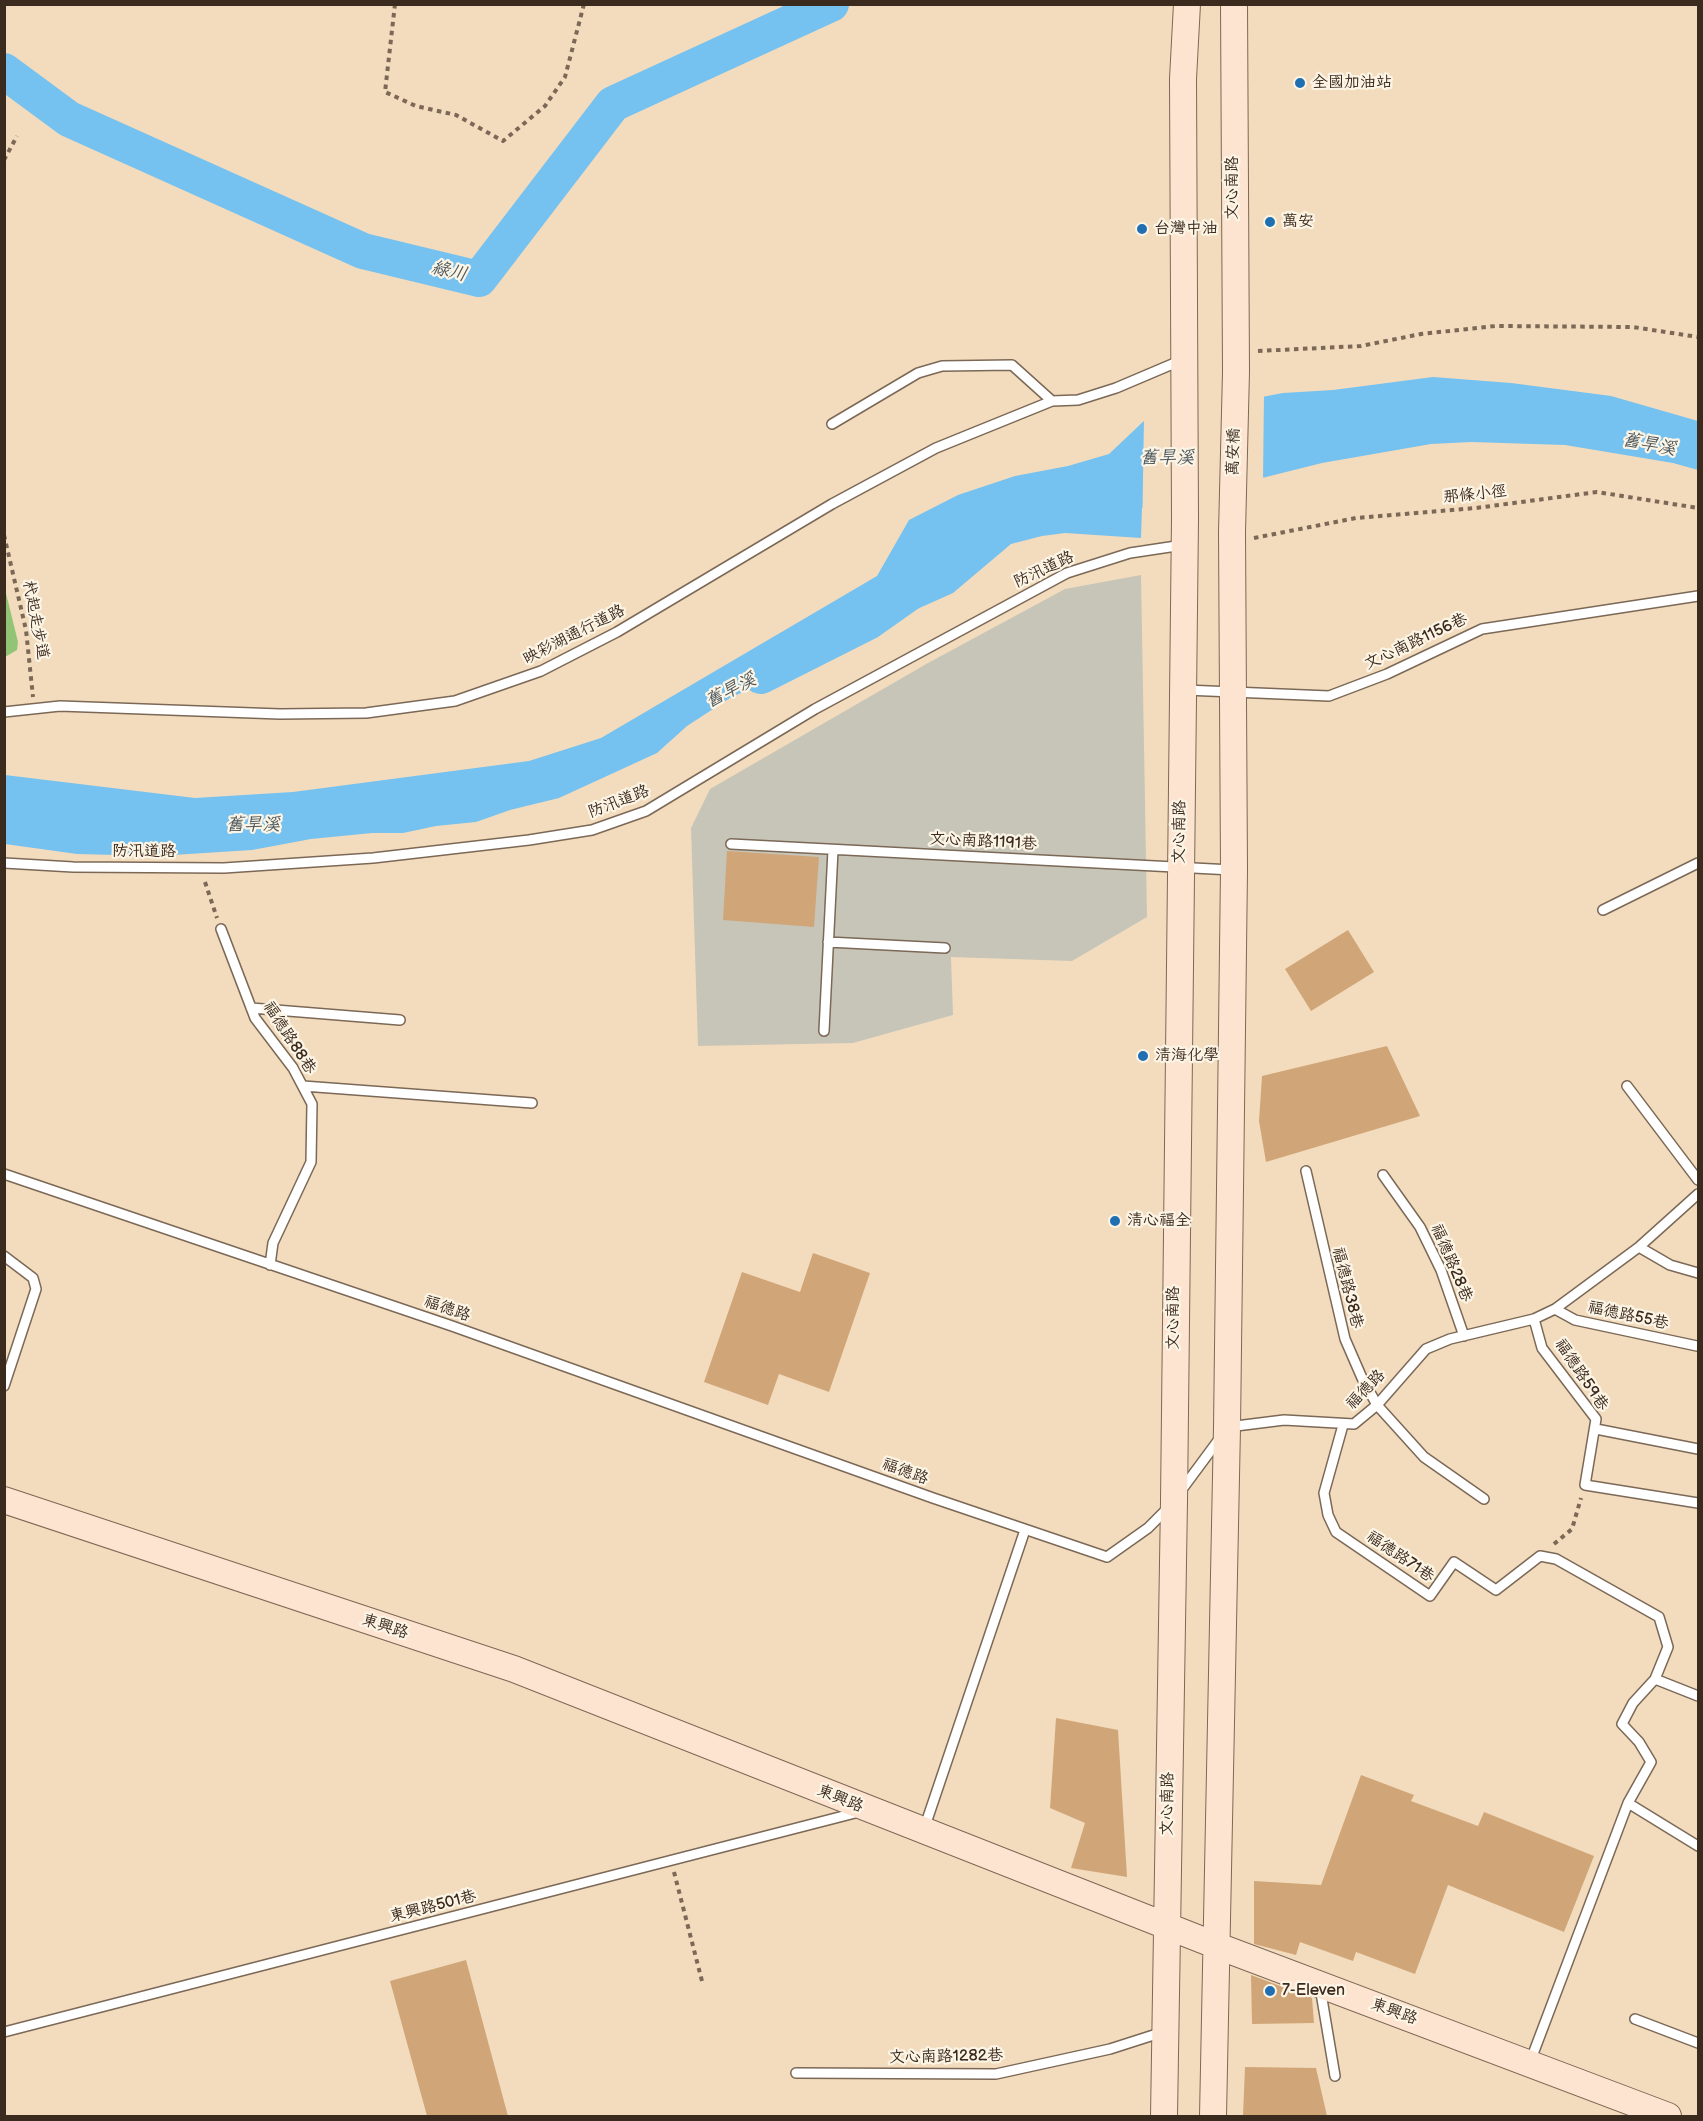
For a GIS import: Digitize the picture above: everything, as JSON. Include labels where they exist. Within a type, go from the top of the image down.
[{"type":"main road","points":[[1184,364],[1183,79],[1186,4]]},
{"type":"main road","name":"文心南路","points":[[1234,4],[1236,372]]},
{"type":"main road","name":"文心南路","points":[[1164,2116],[1174,1501],[1179,867],[1185,519],[1184,364]]},
{"type":"main road","name":"萬安橋","points":[[1236,372],[1243,535]]},
{"type":"main road","points":[[1213,2116],[1227,1427],[1234,691],[1243,535]]},
{"type":"main road","name":"東興路","points":[[4,1500],[514,1669],[1215,1945],[1668,2116]]},
{"type":"lane","name":"映彩湖通行道路","points":[[4,712],[60,706],[280,714],[366,713],[455,701],[541,670],[617,632],[832,504],[936,448],[1052,401],[1078,399],[1184,364]]},
{"type":"lane","points":[[832,424],[918,373],[942,366],[1012,365],[1052,401]]},
{"type":"lane","name":"防汛道路","points":[[4,862],[73,867],[200,867],[373,858],[529,840],[592,830],[646,811],[814,709],[1067,573],[1130,553],[1183,545]]},
{"type":"lane","name":"文心南路1156巷","points":[[1182,690],[1329,696],[1387,674],[1482,628],[1698,596]]},
{"type":"lane","name":"文心南路1191巷","points":[[731,844],[1234,870]]},
{"type":"lane","points":[[824,1031],[833,850]]},
{"type":"lane","points":[[1603,910],[1698,863]]},
{"type":"lane","name":"福德路88巷","points":[[221,929],[255,1018],[292,1068],[312,1104],[311,1162],[273,1243],[270,1265]]},
{"type":"lane","points":[[828,942],[945,948]]},
{"type":"lane","points":[[251,1008],[400,1020]]},
{"type":"lane","points":[[303,1086],[532,1103]]},
{"type":"lane","points":[[1627,1086],[1698,1180]]},
{"type":"lane","name":"福德路38巷","points":[[1306,1171],[1345,1339],[1377,1405],[1424,1456],[1484,1499]]},
{"type":"lane","name":"福德路","points":[[4,1174],[1107,1557],[1148,1528],[1174,1501],[1227,1427],[1284,1419],[1342,1425],[1354,1424],[1377,1405],[1426,1349],[1464,1336],[1534,1318],[1555,1309],[1639,1247],[1698,1194]]},
{"type":"lane","name":"福德路28巷","points":[[1383,1175],[1420,1227],[1441,1270],[1464,1336]]},
{"type":"lane","points":[[1639,1247],[1670,1264],[1698,1273]]},
{"type":"lane","points":[[4,1256],[33,1278],[36,1289],[4,1386]]},
{"type":"lane","name":"福德路55巷","points":[[1555,1309],[1575,1320],[1697,1346]]},
{"type":"lane","name":"福德路59巷","points":[[1534,1318],[1542,1348],[1596,1419],[1585,1485]]},
{"type":"lane","name":"福德路71巷","points":[[1342,1425],[1324,1493],[1328,1515],[1336,1532],[1430,1596],[1454,1562],[1497,1590],[1540,1556]]},
{"type":"lane","points":[[1596,1429],[1698,1449]]},
{"type":"lane","points":[[1585,1485],[1698,1503]]},
{"type":"lane","points":[[923,1830],[1025,1530]]},
{"type":"lane","points":[[1530,2063],[1628,1803],[1651,1762],[1639,1742],[1622,1724],[1633,1703],[1655,1679],[1668,1647],[1659,1617],[1556,1559],[1540,1556]]},
{"type":"lane","points":[[1655,1679],[1698,1696]]},
{"type":"lane","points":[[1628,1803],[1698,1846]]},
{"type":"lane","name":"東興路501巷","points":[[4,2032],[868,1810]]},
{"type":"lane","points":[[1319,1984],[1335,2076]]},
{"type":"lane","points":[[1635,2019],[1698,2043]]},
{"type":"lane","name":"文心南路1282巷","points":[[796,2073],[996,2073],[1110,2049],[1164,2032]]},
{"type":"path","points":[[395,4],[386,92],[416,106],[456,115],[503,141],[545,106],[565,77],[584,4]]},
{"type":"path","points":[[476,4],[565,4]]},
{"type":"path","points":[[4,160],[17,136]]},
{"type":"path","points":[[1255,351],[1360,346],[1421,334],[1496,326],[1633,327],[1698,337]]},
{"type":"path","name":"那條小徑","points":[[1243,535],[1356,519],[1476,508],[1598,492],[1698,508]]},
{"type":"path","name":"杙起走步道","points":[[4,535],[26,630],[32,669],[34,710]]},
{"type":"path","points":[[200,867],[221,929]]},
{"type":"path","points":[[1540,1556],[1572,1529],[1585,1485]]},
{"type":"path","points":[[672,1862],[703,1985]]},
{"type":"shaded area","points":[[1141,575],[1147,917],[1072,961],[951,957],[953,1015],[853,1043],[698,1046],[691,828],[710,789],[928,663],[1065,589]]},
{"type":"green space","points":[[4,585],[18,642],[17,650],[5,657]]},
{"type":"water","name":"舊旱溪","points":[[1433,377],[1511,383],[1611,396],[1698,421],[1698,470],[1673,463],[1565,445],[1471,442],[1431,444],[1322,463],[1142,508],[1141,538],[1065,533],[1011,544],[953,593],[915,610],[830,635],[768,683],[733,696],[687,726],[657,753],[559,798],[510,810],[476,822],[436,826],[403,833],[372,833],[311,839],[252,850],[157,856],[77,854],[5,844],[5,775],[195,798],[293,792],[529,761],[601,738],[877,576],[909,520],[958,495],[1015,476],[1068,466],[1109,454],[1146,419],[1283,393],[1333,390]]},
{"type":"pier","points":[[1264,393],[1263,481],[1145,511],[1142,541],[1144,417]]},
{"type":"building","points":[[727,851],[819,857],[814,927],[723,920]]},
{"type":"building","points":[[1348,930],[1374,972],[1311,1011],[1285,969]]},
{"type":"building","points":[[1387,1046],[1420,1116],[1266,1162],[1259,1121],[1262,1076]]},
{"type":"building","points":[[813,1253],[870,1273],[829,1392],[779,1374],[768,1405],[704,1382],[742,1272],[800,1292]]},
{"type":"building","points":[[1056,1718],[1118,1730],[1127,1877],[1071,1868],[1085,1823],[1050,1808]]},
{"type":"building","points":[[1361,1775],[1414,1795],[1411,1801],[1478,1826],[1484,1812],[1594,1856],[1564,1932],[1448,1885],[1415,1974],[1356,1952],[1353,1961],[1300,1942],[1296,1955],[1254,1944],[1254,1881],[1321,1885]]},
{"type":"building","points":[[466,1960],[508,2116],[427,2116],[390,1981]]},
{"type":"building","points":[[1251,1975],[1312,1998],[1314,2023],[1252,2024]]},
{"type":"building","points":[[1245,2067],[1316,2068],[1327,2116],[1243,2116]]},
{"type":"waterway","name":"綠川","points":[[4,71],[69,119],[363,251],[479,279],[613,104],[831,4]]},
{"type":"waterway","name":"舊旱溪","points":[[761,676],[868,622],[909,593]]},
{"type":"place","name":"全國加油站","points":[[1300,83]]},
{"type":"place","name":"萬安","points":[[1270,222]]},
{"type":"place","name":"台灣中油","points":[[1142,229]]},
{"type":"place","name":"清海化學","points":[[1143,1056]]},
{"type":"place","name":"清心福全","points":[[1115,1221]]},
{"type":"place","name":"7-Eleven","points":[[1270,1991]]}]
